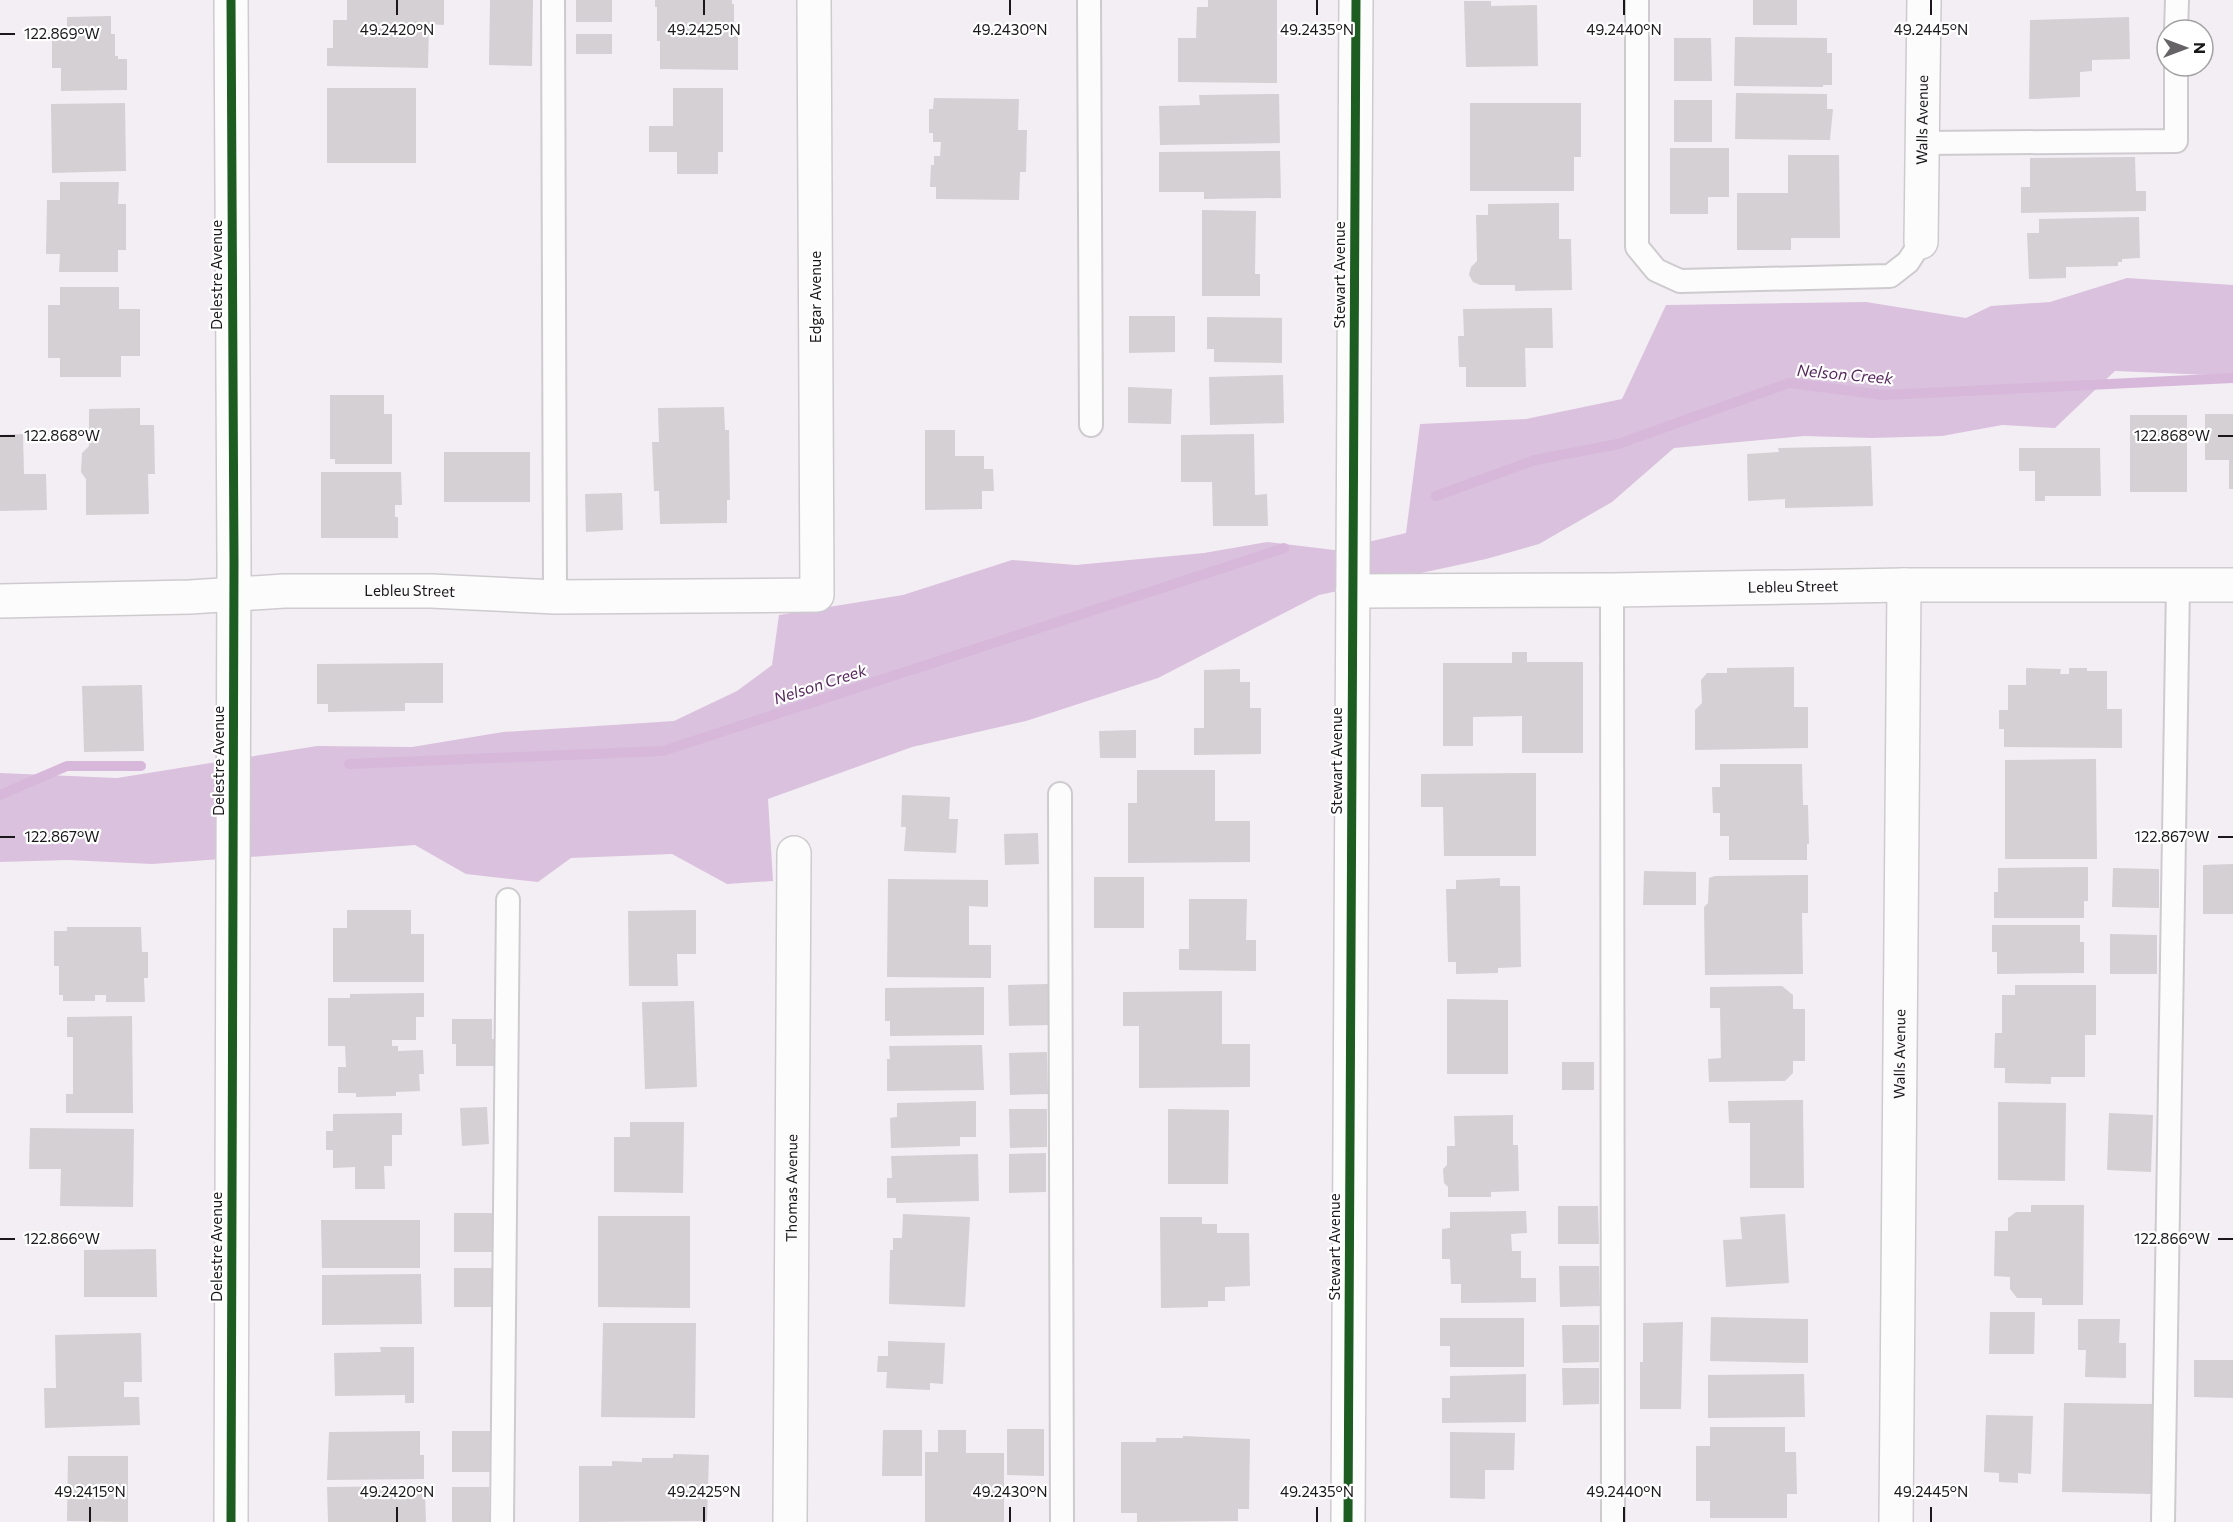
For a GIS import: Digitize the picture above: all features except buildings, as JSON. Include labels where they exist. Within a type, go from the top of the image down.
[{"type":"street","name":"Delestre Avenue","points":[[231,0],[234,594],[231,1522]]},
{"type":"street","name":"Edgar Avenue","points":[[814,0],[817,595]]},
{"type":"street","name":"Stewart Avenue","points":[[1348,1522],[1356,0]]},
{"type":"street","name":"Walls Avenue","points":[[1921,242],[1924,0]]},
{"type":"street","name":"Lebleu Street","points":[[1353,591],[1612,590],[1904,585],[2233,585]]},
{"type":"street","name":"Walls Avenue","points":[[1896,1522],[1904,585]]},
{"type":"street","name":"Lebleu Street","points":[[0,601],[284,591],[431,591],[555,597],[817,595]]},
{"type":"street","name":"Thomas Avenue","points":[[790,1522],[794,853]]},
{"type":"lane","points":[[553,0],[555,597]]},
{"type":"lane","points":[[1089,0],[1091,426]]},
{"type":"lane","points":[[1637,0],[1637,247],[1656,270],[1680,281],[1890,276],[1908,262],[1921,242]]},
{"type":"lane","points":[[2176,18],[2177,0]]},
{"type":"lane","points":[[1923,143],[2176,141],[2176,78]]},
{"type":"lane","points":[[2163,1522],[2178,585]]},
{"type":"lane","points":[[1612,590],[1613,1522]]},
{"type":"lane","points":[[1060,794],[1062,1522]]},
{"type":"lane","points":[[502,1522],[508,900]]},
{"type":"shaded area","points":[[2127,278],[2233,285],[2233,376],[2115,371],[2055,428],[2002,425],[1942,436],[1872,438],[1804,436],[1674,448],[1612,502],[1539,544],[1486,559],[1319,595],[1158,678],[1026,721],[912,747],[768,799],[773,881],[727,884],[672,854],[571,858],[538,882],[466,874],[415,845],[152,864],[68,860],[0,862],[0,773],[117,778],[317,746],[412,747],[503,732],[674,721],[737,691],[772,665],[779,615],[903,595],[1012,560],[1076,565],[1204,553],[1267,542],[1334,550],[1406,533],[1420,424],[1526,419],[1622,399],[1666,305],[1866,302],[1966,318],[1991,306],[2050,302]]},
{"type":"waterway","name":"Nelson Creek","points":[[1436,496],[1535,460],[1618,444],[1789,383],[1883,395],[2233,378]]},
{"type":"waterway","name":"Nelson Creek","points":[[349,764],[663,751],[1284,548]]},
{"type":"waterway","name":"Nelson Creek","points":[[0,795],[67,766],[141,766]]},
{"type":"cycle path","points":[[231,0],[234,562],[231,1522]]},
{"type":"cycle path","points":[[1348,1522],[1356,0]]}]
